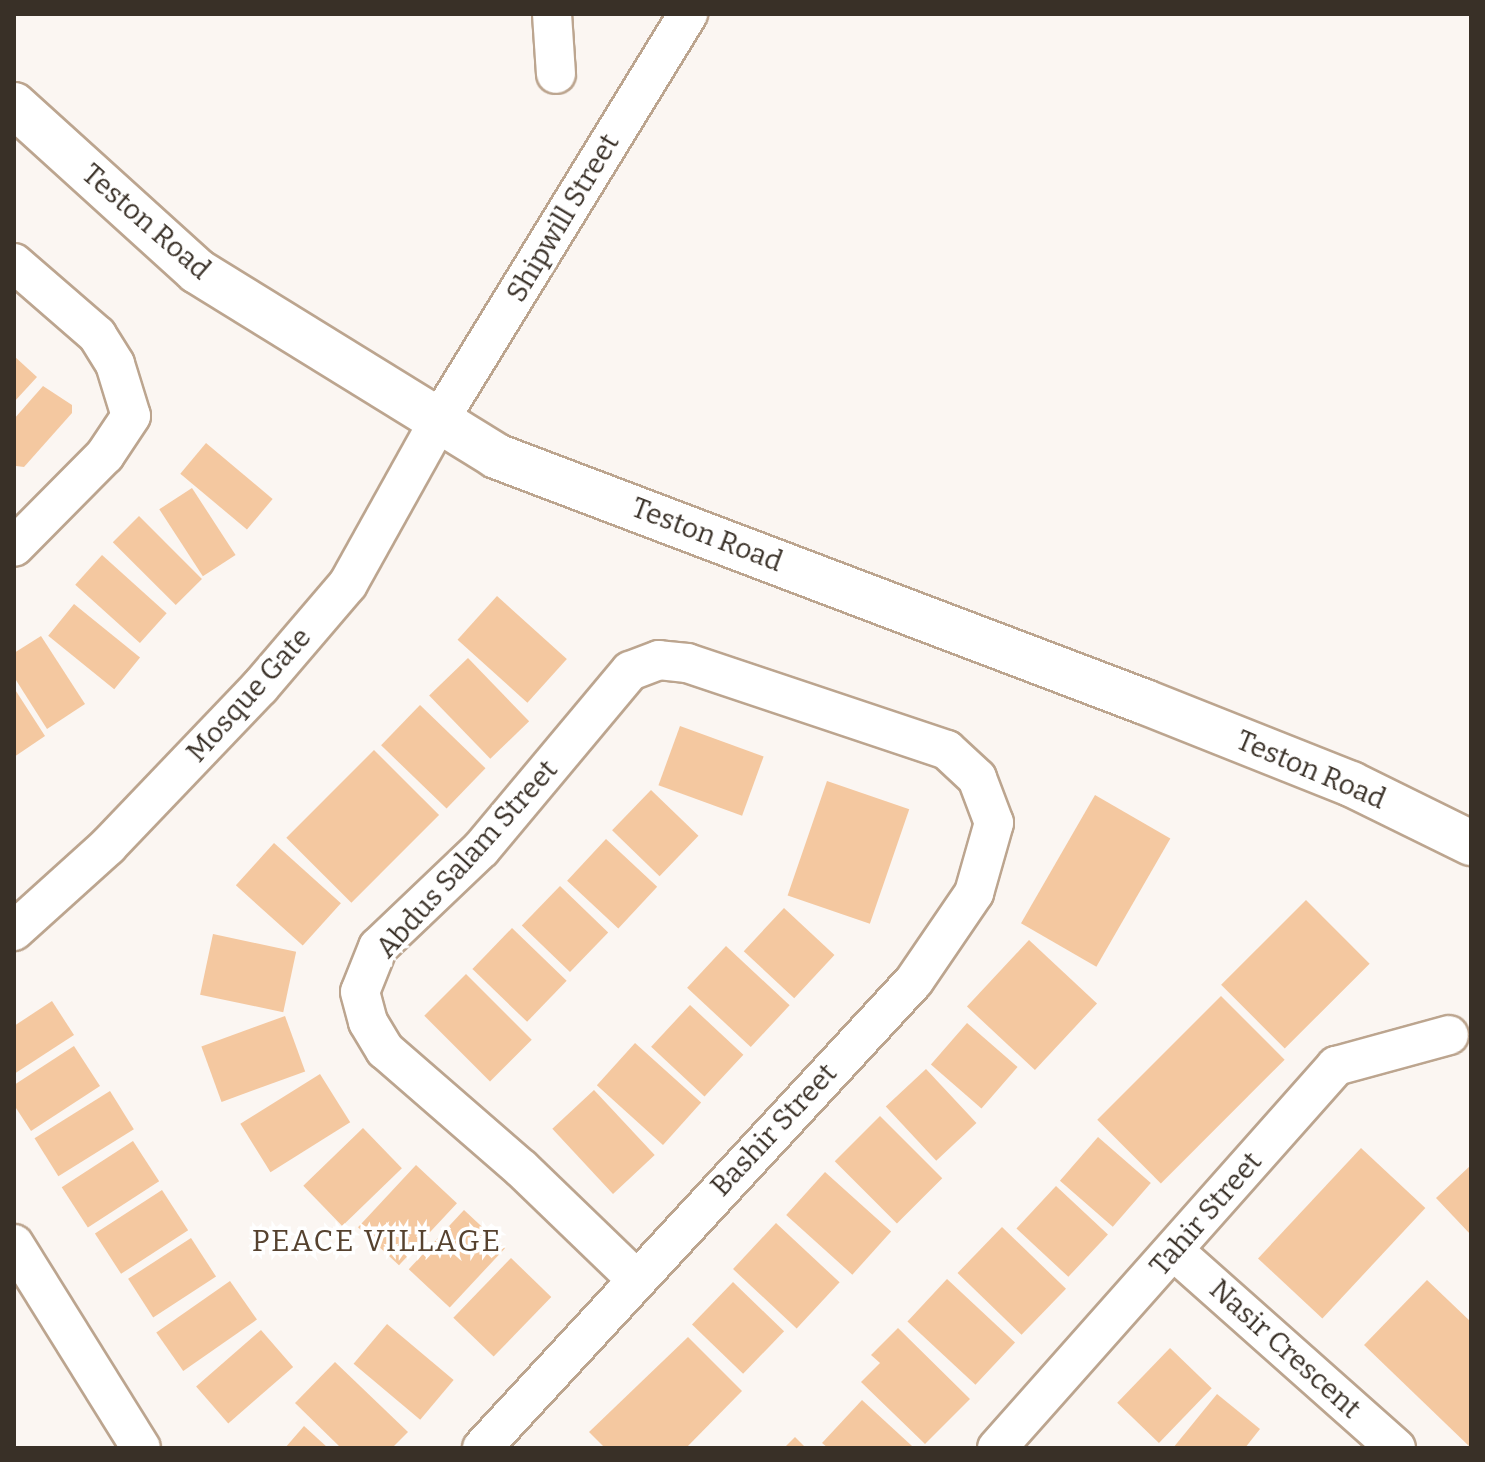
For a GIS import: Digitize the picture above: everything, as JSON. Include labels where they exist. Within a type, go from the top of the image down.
[{"type":"main road","name":"Teston Road","points":[[14,105],[197,271],[496,456],[1160,708],[1351,784],[1471,843]]},
{"type":"street","points":[[552,14],[556,74]]},
{"type":"street","name":"Shipwill Street","points":[[438,422],[688,14]]},
{"type":"street","points":[[14,263],[97,335],[115,364],[131,416],[105,455],[14,547]]},
{"type":"street","name":"Mosque Gate","points":[[14,931],[119,835],[260,687],[348,584],[438,422]]},
{"type":"street","name":"Abdus Salam Street","points":[[636,1279],[522,1169],[385,1050],[368,1022],[360,992],[378,947],[481,849],[630,671],[659,660],[687,663],[947,750],[977,778]]},
{"type":"street","name":"Bashir Street","points":[[482,1448],[914,981],[974,893],[994,823],[977,778]]},
{"type":"street","name":"Tahir Street","points":[[997,1448],[1336,1066],[1449,1035]]},
{"type":"street","points":[[14,1244],[141,1448]]},
{"type":"street","name":"Nasir Crescent","points":[[1174,1251],[1396,1448]]},
{"type":"building","points":[[14,356],[37,377],[14,402]]},
{"type":"building","points":[[43,386],[72,405],[72,413],[24,467],[16,466],[14,419]]},
{"type":"building","points":[[206,443],[273,499],[247,530],[180,474]]},
{"type":"building","points":[[192,488],[236,555],[203,576],[159,509]]},
{"type":"building","points":[[139,516],[202,579],[176,605],[113,542]]},
{"type":"building","points":[[102,555],[167,613],[140,643],[75,585]]},
{"type":"building","points":[[497,596],[567,659],[527,703],[458,640]]},
{"type":"building","points":[[74,604],[140,657],[114,689],[48,636]]},
{"type":"building","points":[[41,636],[85,704],[47,729],[14,677],[14,653]]},
{"type":"building","points":[[468,658],[529,721],[490,759],[429,696]]},
{"type":"building","points":[[14,688],[45,736],[14,757]]},
{"type":"building","points":[[420,705],[485,768],[447,808],[381,745]]},
{"type":"building","points":[[680,726],[764,756],[742,816],[658,785]]},
{"type":"building","points":[[374,750],[439,815],[351,903],[286,838]]},
{"type":"building","points":[[827,781],[909,809],[870,924],[788,895]]},
{"type":"building","points":[[651,790],[698,836],[660,876],[612,830]]},
{"type":"building","points":[[1095,795],[1170,838],[1096,967],[1021,923]]},
{"type":"building","points":[[606,839],[657,887],[618,928],[567,881]]},
{"type":"building","points":[[274,843],[341,903],[303,946],[236,885]]},
{"type":"building","points":[[560,886],[608,933],[570,972],[522,926]]},
{"type":"building","points":[[1306,900],[1370,964],[1285,1048],[1221,985]]},
{"type":"building","points":[[784,908],[834,955],[794,998],[744,951]]},
{"type":"building","points":[[512,928],[567,981],[527,1022],[472,969]]},
{"type":"building","points":[[213,934],[296,952],[283,1012],[200,995]]},
{"type":"building","points":[[1029,940],[1097,1003],[1035,1070],[967,1007]]},
{"type":"building","points":[[726,946],[790,1005],[751,1047],[687,988]]},
{"type":"building","points":[[466,974],[532,1040],[490,1081],[424,1016]]},
{"type":"building","points":[[1221,996],[1285,1060],[1161,1183],[1097,1120]]},
{"type":"building","points":[[52,1001],[74,1035],[14,1074],[14,1026]]},
{"type":"building","points":[[690,1005],[743,1055],[705,1096],[651,1047]]},
{"type":"building","points":[[285,1016],[305,1071],[222,1102],[201,1046]]},
{"type":"building","points":[[967,1023],[1018,1067],[981,1108],[931,1065]]},
{"type":"building","points":[[635,1043],[701,1103],[663,1145],[597,1085]]},
{"type":"building","points":[[74,1046],[100,1086],[31,1131],[14,1105],[14,1085]]},
{"type":"building","points":[[926,1069],[976,1123],[936,1161],[886,1107]]},
{"type":"building","points":[[320,1074],[350,1122],[270,1172],[240,1124]]},
{"type":"building","points":[[594,1090],[655,1155],[613,1194],[552,1129]]},
{"type":"building","points":[[110,1091],[134,1129],[58,1176],[35,1138]]},
{"type":"building","points":[[880,1116],[942,1178],[897,1223],[835,1161]]},
{"type":"building","points":[[363,1128],[402,1168],[342,1226],[303,1186]]},
{"type":"building","points":[[1098,1137],[1151,1183],[1113,1227],[1060,1181]]},
{"type":"building","points":[[133,1141],[159,1181],[88,1228],[62,1187]]},
{"type":"building","points":[[1361,1148],[1425,1208],[1322,1318],[1258,1258]]},
{"type":"building","points":[[416,1165],[457,1203],[399,1265],[358,1227]]},
{"type":"building","points":[[1471,1165],[1471,1235],[1436,1198]]},
{"type":"building","points":[[825,1172],[891,1232],[852,1275],[786,1215]]},
{"type":"building","points":[[1056,1186],[1108,1234],[1068,1277],[1016,1228]]},
{"type":"building","points":[[162,1190],[188,1230],[121,1274],[95,1234]]},
{"type":"building","points":[[464,1210],[505,1248],[450,1307],[409,1269]]},
{"type":"building","points":[[776,1223],[840,1282],[797,1328],[733,1269]]},
{"type":"building","points":[[1002,1227],[1066,1289],[1022,1335],[958,1273]]},
{"type":"building","points":[[191,1238],[216,1277],[153,1317],[128,1279]]},
{"type":"building","points":[[511,1258],[551,1297],[494,1357],[453,1318]]},
{"type":"building","points":[[947,1279],[1015,1342],[975,1385],[907,1321]]},
{"type":"building","points":[[1427,1280],[1471,1322],[1471,1448],[1364,1345]]},
{"type":"building","points":[[230,1281],[257,1320],[183,1371],[156,1333]]},
{"type":"building","points":[[733,1282],[784,1331],[743,1374],[692,1324]]},
{"type":"building","points":[[387,1324],[454,1380],[420,1420],[354,1364]]},
{"type":"building","points":[[898,1328],[970,1399],[925,1444],[861,1382],[880,1363],[871,1355]]},
{"type":"building","points":[[261,1330],[293,1367],[228,1423],[196,1386]]},
{"type":"building","points":[[688,1337],[742,1391],[686,1448],[605,1448],[589,1432]]},
{"type":"building","points":[[1170,1348],[1212,1388],[1159,1443],[1117,1403]]},
{"type":"building","points":[[335,1362],[408,1432],[392,1448],[341,1448],[295,1403]]},
{"type":"building","points":[[1217,1394],[1260,1429],[1245,1448],[1173,1448]]},
{"type":"building","points":[[862,1400],[912,1446],[828,1448],[822,1443]]},
{"type":"building","points":[[304,1426],[328,1448],[285,1448]]},
{"type":"building","points":[[795,1437],[806,1448],[784,1448]]},
{"type":"district","name":"PEACE VILLAGE","points":[[377,1241]]}]
